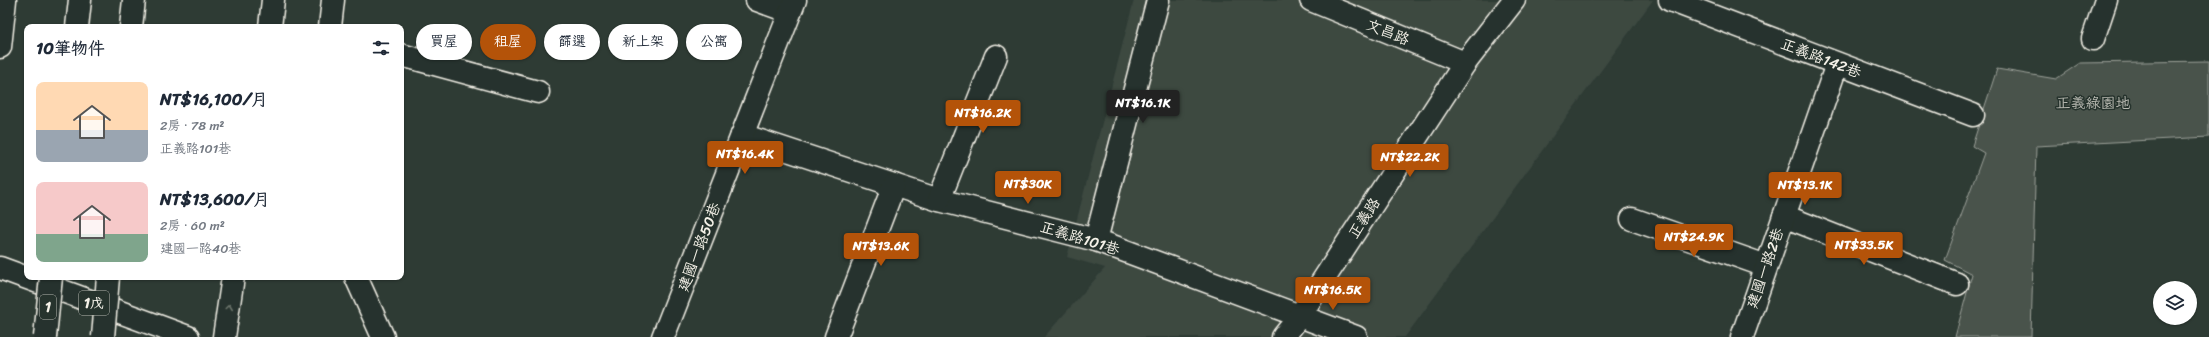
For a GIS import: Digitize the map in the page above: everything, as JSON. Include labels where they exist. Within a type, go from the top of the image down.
[{"type":"main road","points":[[0,47],[5,0]]},
{"type":"main road","points":[[77,24],[80,0]]},
{"type":"main road","points":[[131,24],[134,0]]},
{"type":"main road","points":[[270,24],[273,0]]},
{"type":"main road","points":[[330,24],[333,0]]},
{"type":"main road","points":[[757,0],[792,6]]},
{"type":"main road","points":[[1096,240],[1158,0]]},
{"type":"main road","name":"文昌路","points":[[1310,0],[1465,64]]},
{"type":"main road","name":"正義路","points":[[1283,337],[1299,317],[1465,64],[1514,0]]},
{"type":"main road","name":"正義路142巷","points":[[1670,0],[1973,115]]},
{"type":"main road","points":[[2093,39],[2106,0]]},
{"type":"main road","name":"建國一路50巷","points":[[664,337],[792,6]]},
{"type":"main road","points":[[404,56],[538,92]]},
{"type":"main road","points":[[939,200],[996,56]]},
{"type":"main road","name":"建國一路2巷","points":[[1742,337],[1837,64]]},
{"type":"main road","name":"正義路101巷","points":[[742,135],[939,200],[1096,240],[1356,337]]},
{"type":"main road","points":[[836,337],[894,185]]},
{"type":"main road","points":[[1784,216],[1957,284]]},
{"type":"main road","points":[[1632,219],[1766,266]]},
{"type":"main road","name":"1戊","points":[[0,268],[24,277]]},
{"type":"main road","name":"1戊","points":[[33,280],[188,337]]},
{"type":"main road","name":"1","points":[[45,337],[51,280]]},
{"type":"main road","points":[[103,337],[108,280]]},
{"type":"main road","points":[[224,337],[233,280]]},
{"type":"main road","points":[[357,280],[383,337]]},
{"type":"shaded area","points":[[1134,0],[1653,0],[1405,337],[1044,337],[1105,268],[1067,257]]},
{"type":"green space","name":"正義綠園地","points":[[2209,61],[2209,137],[2036,146],[2031,337],[1955,337],[1972,274],[1945,260],[1984,153],[1972,146],[1997,69],[2056,79],[2080,63]]}]
